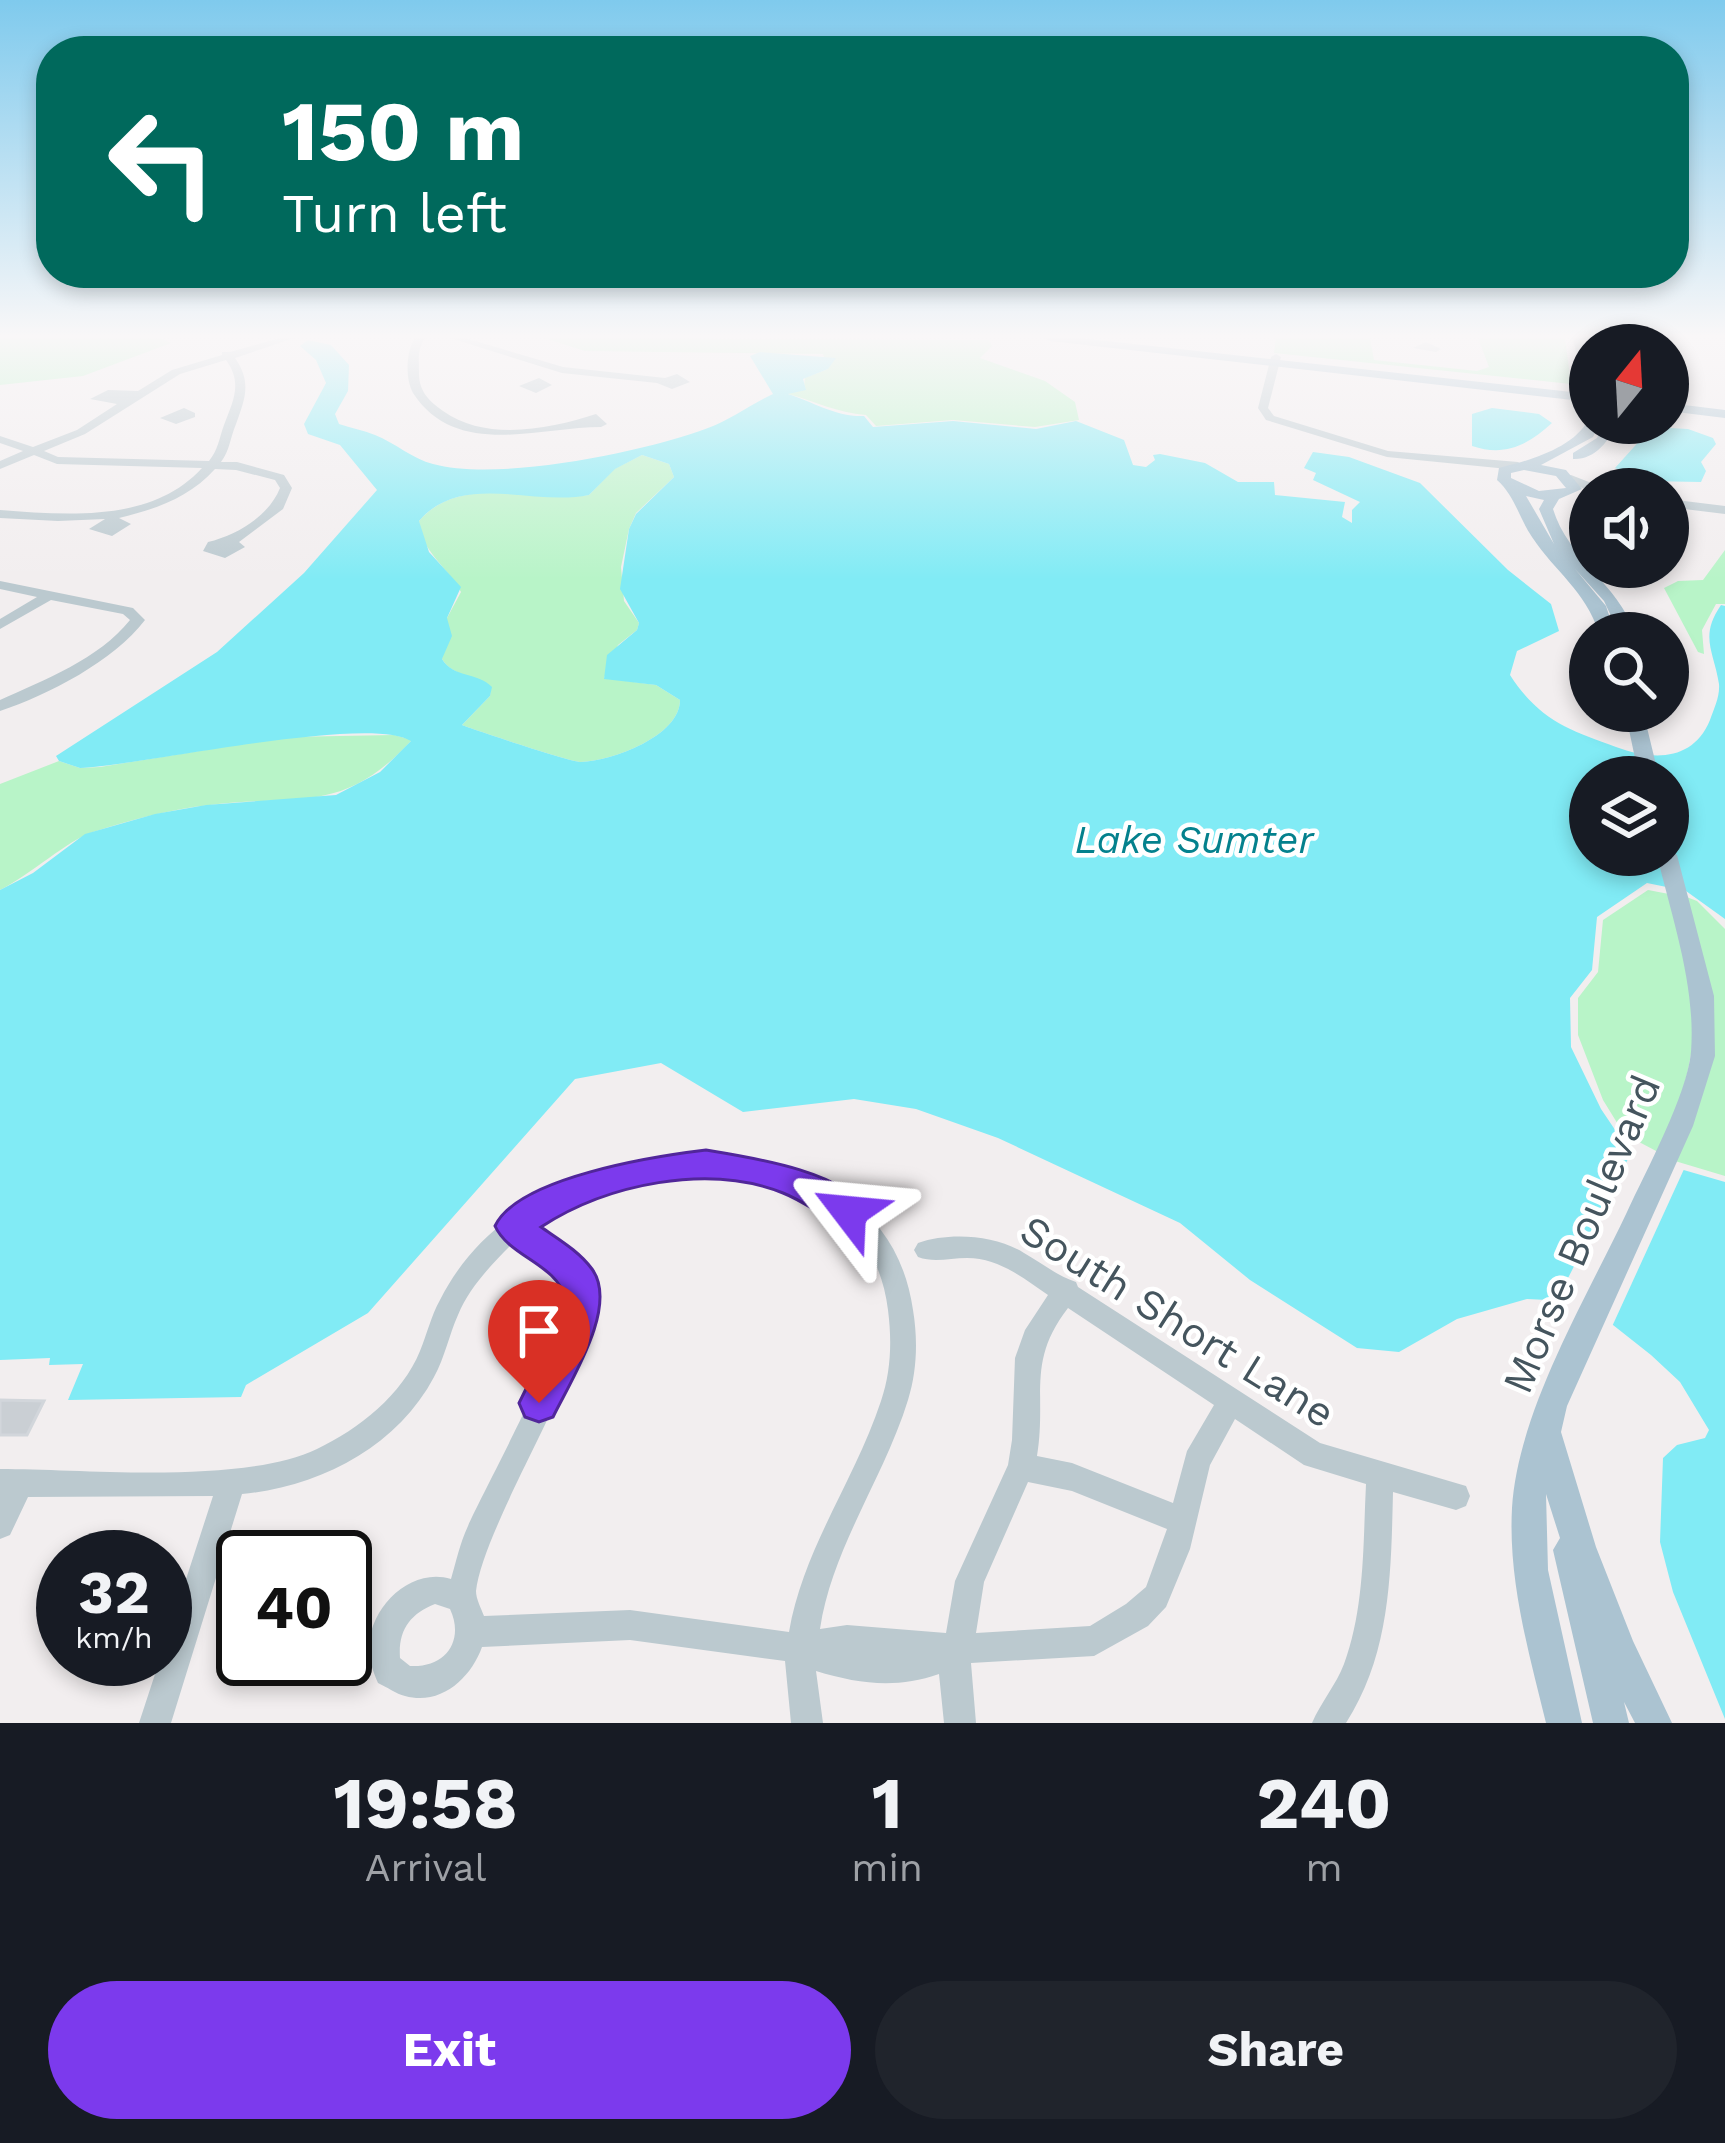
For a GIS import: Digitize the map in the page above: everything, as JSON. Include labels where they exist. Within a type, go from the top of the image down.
[{"type":"main road","points":[[1572,444],[1504,472],[1538,535],[1600,612]]},
{"type":"main road","points":[[1597,444],[1568,464],[1565,486],[1546,508],[1550,525],[1612,598],[1618,612]]},
{"type":"main road","points":[[1521,466],[1565,486]]},
{"type":"main road","points":[[1509,484],[1565,486]]},
{"type":"main road","name":"Morse Boulevard","points":[[1564,1723],[1534,1597],[1529,1519],[1532,1473],[1547,1436],[1552,1405],[1680,1126],[1703,1056],[1702,996],[1672,876]]},
{"type":"main road","name":"Morse Boulevard","points":[[1547,1436],[1562,1496],[1575,1586],[1611,1723]]},
{"type":"main road","name":"Morse Boulevard","points":[[1562,1496],[1626,1670],[1654,1723]]},
{"type":"street","points":[[0,465],[81,433],[102,418]]},
{"type":"street","points":[[0,514],[114,518],[169,497],[211,466],[234,418]]},
{"type":"street","points":[[451,418],[500,433],[581,425]]},
{"type":"street","points":[[1276,418],[1378,452],[1473,469],[1509,484]]},
{"type":"street","points":[[0,439],[32,454],[79,463],[267,471],[286,488],[278,506],[232,541]]},
{"type":"street","points":[[1410,458],[1521,466]]},
{"type":"street","points":[[1565,486],[1569,487]]},
{"type":"street","points":[[1689,504],[1725,508]]},
{"type":"street","points":[[0,585],[128,610],[138,620],[90,658],[0,706]]},
{"type":"street","points":[[0,625],[50,595]]},
{"type":"street","points":[[0,1525],[10,1483],[272,1477],[312,1466],[363,1438],[406,1403],[429,1361],[450,1303],[513,1226],[578,1189],[624,1174],[706,1164],[788,1179],[820,1193],[869,1231],[897,1284],[905,1345],[889,1424],[818,1568],[797,1648],[807,1723]]},
{"type":"street","points":[[460,1597],[479,1533],[571,1339],[584,1298],[581,1283],[568,1268],[513,1226]]},
{"type":"street","name":"South Short Lane","points":[[926,1250],[989,1250],[1040,1272],[1314,1455],[1456,1496]]},
{"type":"street","points":[[960,1723],[954,1672],[957,1649],[979,1555],[1026,1448],[1026,1358],[1048,1311],[1067,1290]]},
{"type":"street","points":[[472,1632],[630,1625],[797,1648],[840,1666],[900,1668],[934,1665],[957,1649],[1082,1642],[1116,1630],[1156,1597],[1183,1521],[1197,1460],[1231,1401]]},
{"type":"street","points":[[1021,1467],[1072,1477],[1183,1521]]},
{"type":"street","points":[[1328,1723],[1353,1678],[1367,1638],[1380,1475]]},
{"type":"street","points":[[155,1723],[232,1480]]},
{"type":"street","points":[[435,1589],[460,1597],[472,1618],[472,1632],[454,1668],[428,1683],[400,1680],[384,1659],[387,1628],[406,1601],[435,1589]]},
{"type":"green space","points":[[869,418],[1079,420],[1035,427],[953,420],[876,426]]},
{"type":"green space","points":[[642,455],[669,464],[674,477],[636,513],[629,529],[621,567],[624,601],[639,623],[618,645],[604,678],[656,685],[680,700],[669,725],[642,744],[581,762],[462,725],[490,696],[491,687],[452,669],[442,659],[447,618],[461,592],[430,550],[419,521],[436,506],[477,494],[589,495],[614,469]]},
{"type":"green space","points":[[1725,550],[1725,604],[1716,604],[1702,630],[1704,654],[1689,635],[1689,612],[1677,612],[1664,588],[1689,588],[1689,581],[1703,580]]},
{"type":"green space","points":[[394,735],[412,740],[387,764],[341,791],[195,807],[122,823],[83,836],[0,890],[0,784],[59,761],[80,768],[100,767],[286,737]]},
{"type":"green space","points":[[1648,890],[1669,894],[1686,966],[1693,1024],[1685,1081],[1658,1152],[1624,1134],[1603,1100],[1578,1035],[1578,998],[1598,972],[1603,920]]},
{"type":"green space","points":[[1684,896],[1697,901],[1725,929],[1725,1176],[1675,1161],[1711,1060]]},
{"type":"water","name":"Lake Sumter","points":[[307,418],[337,418],[339,424],[375,435],[426,462],[495,469],[571,462],[647,446],[728,418],[866,418],[873,427],[953,421],[1036,429],[1076,421],[1124,440],[1133,465],[1146,467],[1155,460],[1153,455],[1160,454],[1205,463],[1238,482],[1274,482],[1275,495],[1345,502],[1342,517],[1352,523],[1352,510],[1360,502],[1313,480],[1316,473],[1304,468],[1313,452],[1349,457],[1420,483],[1508,570],[1551,604],[1559,631],[1517,651],[1510,675],[1532,703],[1569,732],[1644,754],[1683,750],[1703,734],[1719,689],[1709,635],[1714,616],[1725,606],[1725,919],[1686,891],[1647,883],[1597,917],[1592,970],[1570,998],[1571,1047],[1601,1109],[1632,1155],[1725,1182],[1725,1719],[1673,1592],[1660,1542],[1663,1458],[1677,1445],[1705,1438],[1709,1430],[1680,1382],[1613,1325],[1569,1301],[1527,1299],[1457,1319],[1399,1352],[1357,1348],[1250,1280],[1180,1223],[998,1138],[916,1109],[854,1099],[743,1112],[661,1063],[575,1079],[368,1313],[246,1385],[241,1397],[68,1400],[83,1364],[49,1365],[50,1358],[0,1360],[0,890],[33,873],[85,834],[155,814],[206,805],[336,795],[380,772],[411,741],[387,734],[351,733],[80,768],[56,756],[217,652],[304,573],[377,490],[340,445],[308,434]],"holes":[[[642,455],[669,464],[674,477],[636,514],[629,529],[620,589],[639,623],[607,655],[604,679],[656,685],[680,700],[669,725],[642,744],[581,762],[462,725],[490,696],[492,687],[452,669],[442,659],[452,636],[447,618],[461,587],[429,552],[419,521],[436,506],[477,494],[589,495],[615,469]]]},
{"type":"water","points":[[1472,418],[1545,418],[1552,423],[1515,447],[1472,446]]},
{"type":"water","points":[[1689,429],[1713,438],[1716,444],[1701,462],[1706,471],[1701,482],[1689,482],[1689,468],[1615,468],[1637,444],[1689,444]]},
{"type":"pier","points":[[1634,1147],[1685,1167],[1610,1331],[1555,1304]]},
{"type":"building","points":[[0,1400],[44,1401],[27,1435],[0,1435]]},
{"type":"route","points":[[539,1403],[571,1339],[584,1298],[581,1283],[568,1268],[513,1226],[544,1206],[624,1174],[706,1164],[788,1179],[849,1212]]}]
